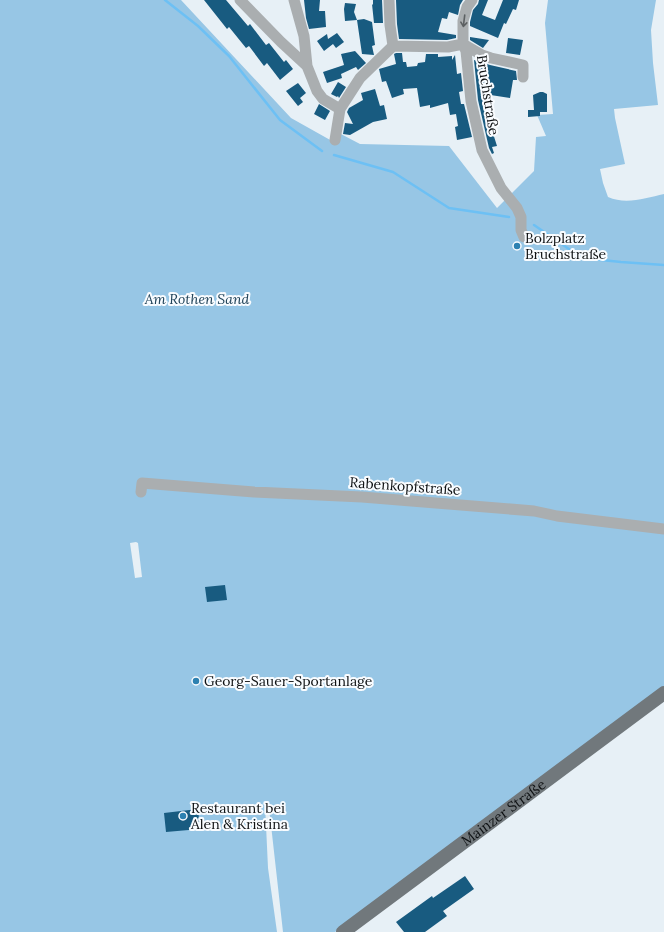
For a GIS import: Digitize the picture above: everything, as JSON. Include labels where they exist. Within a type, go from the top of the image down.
[{"type":"main road","name":"Mainzer Straße","points":[[342,932],[664,693]]},
{"type":"street","points":[[240,0],[307,66]]},
{"type":"street","points":[[294,0],[304,36],[307,66],[317,91],[323,99],[340,109]]},
{"type":"street","points":[[389,0],[393,46]]},
{"type":"street","name":"Bruchstraße","points":[[472,0],[467,8],[463,21],[463,44],[466,51],[471,101],[482,150],[500,188],[517,208],[521,217],[521,230],[524,237]]},
{"type":"street","points":[[335,140],[340,109],[360,78],[393,46],[448,46],[463,44]]},
{"type":"street","name":"Bruchstraße","points":[[463,44],[482,55],[523,65],[523,77]]},
{"type":"street","name":"Rabenkopfstraße","points":[[142,488],[362,497],[534,510],[557,516],[664,529]]},
{"type":"green space","name":"Am Rothen Sand","points":[[0,0],[181,0],[291,118],[332,141],[339,133],[360,144],[449,146],[497,208],[534,171],[536,137],[546,136],[537,115],[553,114],[545,23],[548,0],[656,0],[651,30],[658,105],[614,109],[625,164],[600,169],[608,197],[629,201],[664,194],[664,687],[335,932],[283,932],[270,816],[265,804],[268,868],[277,932],[0,932]],"holes":[[[130,543],[138,543],[142,577],[135,578]]]},
{"type":"building","points":[[204,0],[226,0],[248,26],[250,24],[266,45],[269,43],[284,62],[286,60],[293,69],[280,80],[267,63],[264,66],[249,46],[246,48],[229,27],[227,29]]},
{"type":"building","points":[[304,0],[320,0],[319,11],[325,11],[326,27],[309,29]]},
{"type":"building","points":[[373,0],[382,0],[383,23],[374,23]]},
{"type":"building","points":[[396,0],[463,0],[460,5],[458,15],[449,12],[447,19],[442,18],[438,32],[456,35],[456,38],[447,40],[399,39]]},
{"type":"building","points":[[479,0],[488,0],[482,15],[495,20],[503,0],[519,0],[516,10],[513,9],[506,24],[504,23],[498,38],[470,26],[473,10],[478,4]]},
{"type":"building","points":[[345,3],[356,4],[354,12],[357,20],[345,21]]},
{"type":"building","points":[[364,19],[372,22],[375,45],[372,46],[374,55],[362,54],[357,20]]},
{"type":"building","points":[[337,33],[344,42],[336,48],[333,44],[324,51],[317,41],[327,34],[328,39]]},
{"type":"building","points":[[470,37],[489,40],[483,48],[470,40]]},
{"type":"building","points":[[508,38],[523,40],[520,55],[506,53]]},
{"type":"building","points":[[355,51],[366,63],[358,70],[356,67],[341,74],[342,78],[327,83],[323,72],[344,65],[341,54]]},
{"type":"building","points":[[402,53],[403,62],[406,62],[407,67],[417,66],[418,63],[425,62],[426,54],[438,54],[438,57],[452,56],[452,60],[455,55],[457,74],[461,73],[463,91],[459,92],[461,104],[464,104],[472,137],[457,140],[455,127],[458,126],[456,114],[450,115],[448,103],[430,108],[430,105],[420,107],[417,88],[403,89],[404,94],[392,98],[386,81],[382,82],[379,69],[396,64],[394,54]]},
{"type":"building","points":[[474,60],[516,71],[517,80],[513,80],[510,98],[484,94],[487,114],[493,113],[495,126],[491,127],[497,146],[492,147],[494,153],[492,154],[489,148],[478,100]]},
{"type":"building","points":[[338,82],[346,87],[339,98],[338,96],[337,97],[331,94]]},
{"type":"building","points":[[298,83],[306,93],[300,98],[303,102],[298,106],[286,91]]},
{"type":"building","points":[[375,89],[380,106],[384,105],[387,119],[373,122],[350,135],[343,134],[345,123],[353,124],[347,112],[349,108],[363,100],[361,93]]},
{"type":"building","points":[[540,92],[547,94],[547,112],[540,112],[540,116],[528,117],[528,110],[534,110],[533,95]]},
{"type":"building","points":[[319,104],[330,111],[325,120],[314,114]]},
{"type":"building","points":[[225,585],[227,600],[207,602],[205,587]]},
{"type":"building","points":[[198,809],[200,829],[166,832],[164,813]]},
{"type":"building","points":[[465,876],[474,889],[443,911],[447,916],[425,932],[404,932],[396,922],[432,896],[433,898]]},
{"type":"waterway","points":[[165,0],[198,26],[229,56],[280,120],[322,151]]},
{"type":"waterway","points":[[334,155],[393,172],[449,208],[509,217]]},
{"type":"waterway","points":[[534,225],[582,258],[664,265]]},
{"type":"place","name":"Bolzplatz Bruchstraße","points":[[517,246]]},
{"type":"place","name":"Georg-Sauer-Sportanlage","points":[[196,681]]},
{"type":"place","name":"Restaurant bei Alen & Kristina","points":[[183,816]]}]
